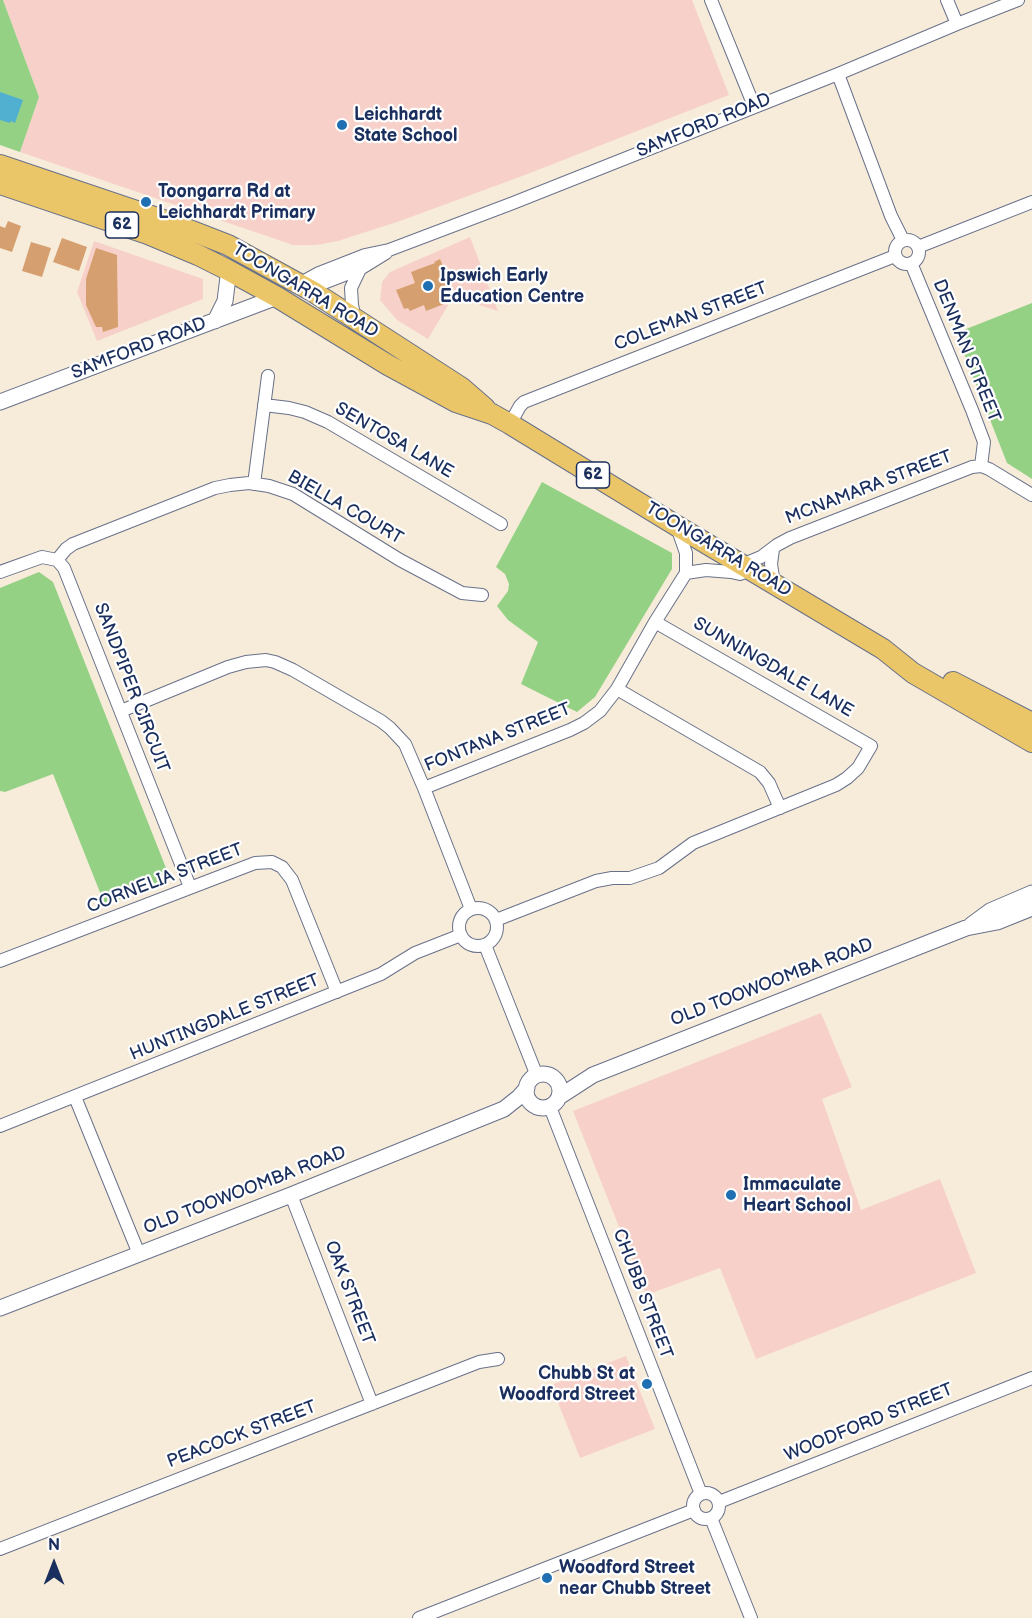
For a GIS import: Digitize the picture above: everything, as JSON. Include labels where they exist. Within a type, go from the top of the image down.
[{"type":"main road","name":"TOONGARRA ROAD","points":[[0,165],[228,245],[304,286],[462,388],[492,414]]},
{"type":"main road","name":"TOONGARRA ROAD","points":[[5,189],[148,234],[226,268],[456,402],[492,414],[510,424],[883,649],[918,664],[1032,723]]},
{"type":"main road","name":"SAMFORD ROAD","points":[[277,297],[304,286]]},
{"type":"main road","name":"TOONGARRA ROAD","points":[[883,649],[913,673],[1032,742]]},
{"type":"street","points":[[711,0],[754,106]]},
{"type":"street","points":[[947,0],[957,24]]},
{"type":"street","name":"SAMFORD ROAD","points":[[304,286],[319,273],[365,255],[389,250],[513,203],[1018,0]]},
{"type":"street","points":[[838,74],[891,216],[903,240]]},
{"type":"street","points":[[918,247],[1032,202]]},
{"type":"street","points":[[903,240],[912,240],[918,247],[918,256],[911,263],[902,263],[895,256],[896,247],[903,240]]},
{"type":"street","name":"SAMFORD ROAD","points":[[304,286],[360,269],[389,250]]},
{"type":"street","name":"COLEMAN STREET","points":[[510,424],[524,402],[895,256]]},
{"type":"street","name":"DENMAN STREET","points":[[911,263],[984,442],[981,466]]},
{"type":"street","points":[[215,321],[225,301],[228,278],[226,268]]},
{"type":"street","points":[[355,319],[351,288],[360,269]]},
{"type":"street","name":"SAMFORD ROAD","points":[[0,402],[277,297]]},
{"type":"street","points":[[254,484],[268,376]]},
{"type":"street","name":"SENTOSA LANE","points":[[264,405],[305,412],[328,422],[501,524]]},
{"type":"street","points":[[981,466],[1032,495]]},
{"type":"street","name":"MCNAMARA STREET","points":[[746,567],[790,538],[972,467],[981,466]]},
{"type":"street","name":"BIELLA COURT","points":[[57,560],[73,544],[200,494],[230,485],[254,484],[273,487],[293,494],[400,560],[462,593],[482,595]]},
{"type":"street","points":[[677,526],[686,553],[686,573],[706,570],[741,574],[746,567]]},
{"type":"street","name":"MCNAMARA STREET","points":[[773,549],[771,564],[774,584]]},
{"type":"street","points":[[0,572],[39,557],[57,560]]},
{"type":"street","name":"SANDPIPER CIRCUIT","points":[[57,560],[67,573],[190,887]]},
{"type":"street","name":"FONTANA STREET","points":[[424,788],[570,730],[600,711],[617,689],[686,573]]},
{"type":"street","name":"SUNNINGDALE LANE","points":[[655,622],[871,746],[858,768],[847,778],[836,785],[780,808]]},
{"type":"street","points":[[120,711],[228,667],[256,660],[275,662],[293,670],[390,728],[405,744],[471,909]]},
{"type":"street","points":[[496,920],[596,881],[630,878],[649,872],[666,864],[693,843],[780,808],[769,783],[760,772],[617,689]]},
{"type":"street","name":"CORNELIA STREET","points":[[0,962],[190,887],[261,862],[272,862],[282,867],[292,880],[337,992]]},
{"type":"street","name":"OLD TOOWOOMBA ROAD","points":[[966,928],[990,911],[1032,893]]},
{"type":"street","points":[[471,909],[489,911],[496,920],[497,932],[485,945],[468,944],[460,935],[462,917],[471,909]]},
{"type":"street","name":"OLD TOOWOOMBA ROAD","points":[[0,1308],[504,1109],[548,1104],[593,1075],[966,928],[997,922],[1032,909]]},
{"type":"street","name":"HUNTINGDALE STREET","points":[[0,1126],[381,974],[415,954],[460,935]]},
{"type":"street","points":[[485,945],[537,1076]]},
{"type":"street","points":[[546,1075],[553,1078],[560,1086],[548,1104],[528,1099],[527,1088],[537,1076],[546,1075]]},
{"type":"street","name":"OLD TOOWOOMBA ROAD","points":[[553,1078],[593,1075]]},
{"type":"street","name":"OLD TOOWOOMBA ROAD","points":[[504,1109],[527,1088]]},
{"type":"street","points":[[75,1097],[139,1254]]},
{"type":"street","name":"CHUBB STREET","points":[[548,1104],[700,1494]]},
{"type":"street","name":"OAK STREET","points":[[291,1195],[372,1404]]},
{"type":"street","name":"PEACOCK STREET","points":[[0,1549],[479,1362],[498,1359]]},
{"type":"street","name":"WOODFORD STREET","points":[[719,1502],[1032,1378]]},
{"type":"street","points":[[709,1493],[719,1502],[718,1510],[711,1518],[701,1518],[694,1510],[695,1500],[700,1494],[709,1493]]},
{"type":"street","points":[[419,1618],[694,1510]]},
{"type":"street","points":[[711,1518],[751,1618]]},
{"type":"shaded area","name":"Leichhardt State School","points":[[3,0],[692,0],[729,95],[400,221],[338,241],[317,245],[293,245],[20,152],[39,97]]},
{"type":"shaded area","points":[[470,237],[498,311],[453,297],[428,339],[397,320],[380,300],[382,282],[390,272]]},
{"type":"shaded area","points":[[94,241],[203,279],[203,299],[97,341],[77,292]]},
{"type":"shaded area","name":"Immaculate Heart School","points":[[821,1013],[852,1087],[822,1099],[861,1210],[940,1179],[976,1273],[756,1359],[720,1268],[646,1295],[573,1111]]},
{"type":"shaded area","points":[[626,1356],[655,1429],[580,1458],[551,1385]]},
{"type":"green space","points":[[0,0],[3,0],[39,97],[20,152],[0,145]]},
{"type":"green space","points":[[1032,303],[1032,479],[1007,463],[956,333]]},
{"type":"green space","points":[[542,482],[672,553],[672,569],[595,697],[577,712],[521,684],[538,642],[508,620],[497,606],[508,591],[509,584],[505,574],[496,567]]},
{"type":"green space","points":[[39,572],[53,582],[166,868],[167,874],[159,884],[105,905],[53,774],[5,792],[0,791],[0,588]]},
{"type":"water","points":[[0,92],[23,100],[15,123],[0,120]]},
{"type":"building","points":[[8,221],[21,226],[12,252],[0,248],[0,226],[5,228]]},
{"type":"building","points":[[62,238],[87,247],[79,271],[53,262]]},
{"type":"building","points":[[31,242],[51,248],[42,277],[22,271]]},
{"type":"building","points":[[96,248],[117,255],[118,327],[103,332],[102,327],[96,327],[86,305],[86,279]]},
{"type":"building","name":"Ipswich Early Education Centre","points":[[440,259],[453,290],[441,295],[444,304],[426,311],[424,305],[410,311],[408,308],[404,309],[396,290],[415,283],[411,272]]},
{"type":"place","name":"Leichhardt State School","points":[[342,125]]},
{"type":"place","name":"Toongarra Rd at Leichhardt Primary","points":[[146,202]]},
{"type":"place","name":"Ipswich Early Education Centre","points":[[428,286]]},
{"type":"place","name":"Immaculate Heart School","points":[[731,1195]]},
{"type":"place","name":"Chubb St at Woodford Street","points":[[647,1384]]},
{"type":"place","name":"Woodford Street near Chubb Street","points":[[547,1578]]}]
